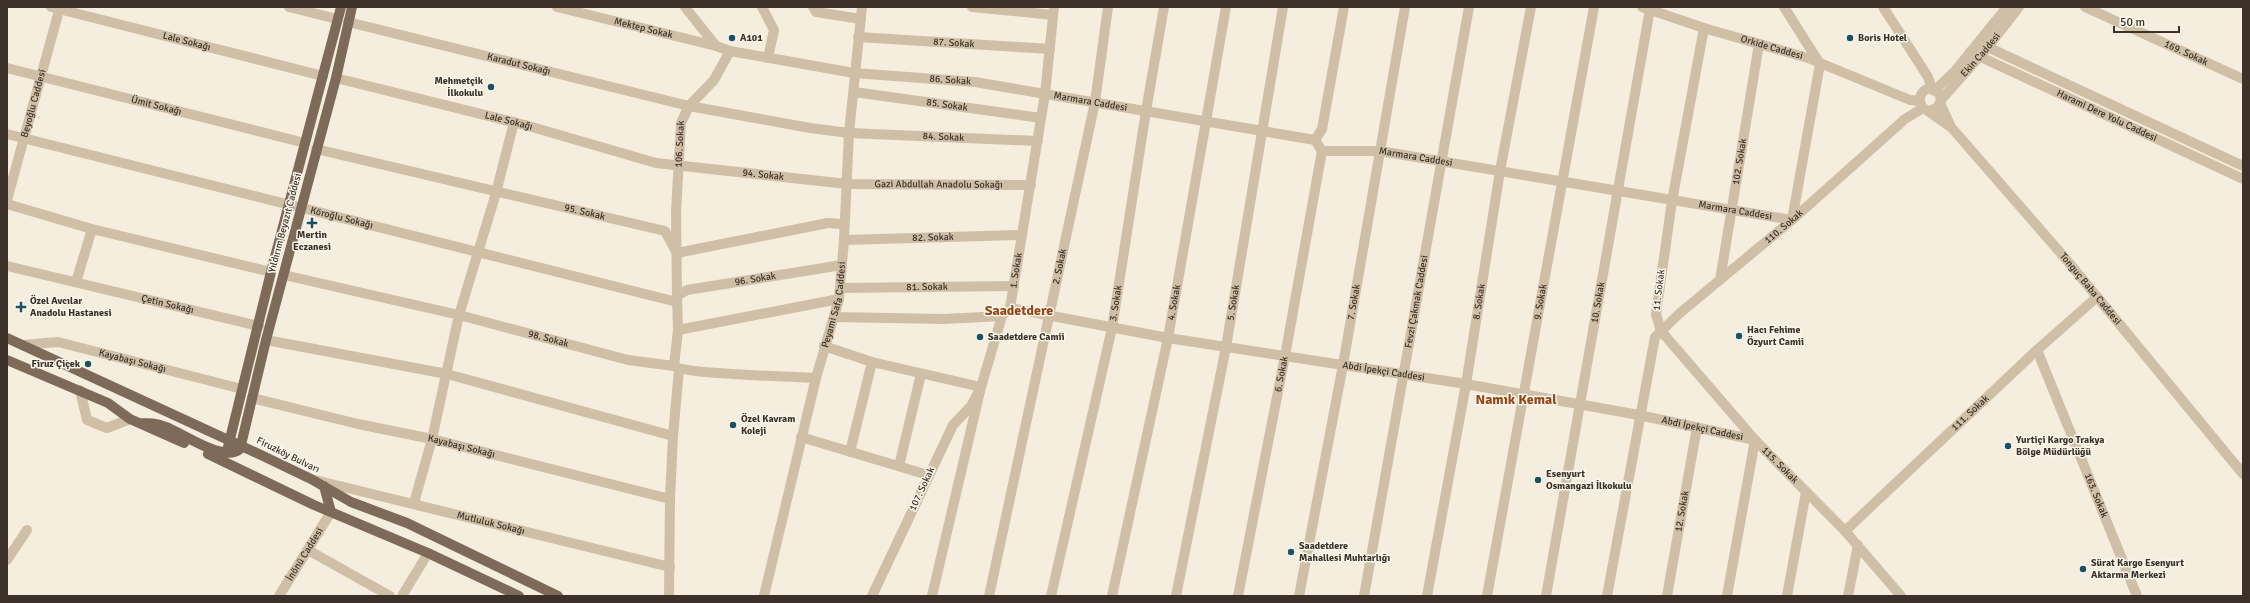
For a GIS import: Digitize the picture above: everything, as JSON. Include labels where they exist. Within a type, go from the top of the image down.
[{"type":"main road","name":"Yıldırım Beyazıt Caddesi","points":[[229,454],[229,440],[259,326],[288,205],[340,7]]},
{"type":"main road","name":"Yıldırım Beyazıt Caddesi","points":[[241,446],[266,340],[336,78],[352,7]]},
{"type":"main road","points":[[337,19],[348,22]]},
{"type":"main road","name":"Firuzköy Bulvarı","points":[[7,338],[311,479],[351,502],[407,523],[558,596]]},
{"type":"main road","points":[[7,360],[80,390],[108,403],[135,421],[236,466],[331,512],[428,553],[519,596]]},
{"type":"main road","points":[[135,421],[153,423],[166,427],[220,452],[229,454],[237,451],[241,446]]},
{"type":"main road","points":[[229,454],[236,466]]},
{"type":"main road","points":[[324,486],[331,512]]},
{"type":"street","points":[[289,7],[337,19]]},
{"type":"street","name":"Mektep Sokak","points":[[557,7],[716,46],[730,52],[768,58]]},
{"type":"street","points":[[686,7],[716,46]]},
{"type":"street","points":[[762,7],[774,30],[768,58]]},
{"type":"street","points":[[813,7],[816,12],[861,19]]},
{"type":"street","name":"Peyami Safa Caddesi","points":[[764,596],[801,437],[824,346],[839,299],[844,240],[843,224],[847,184],[849,133],[862,7]]},
{"type":"street","points":[[972,7],[1054,11]]},
{"type":"street","name":"2. Sokak","points":[[989,596],[1095,102],[1108,7]]},
{"type":"street","name":"3. Sokak","points":[[1051,596],[1112,328],[1164,7]]},
{"type":"street","name":"4. Sokak","points":[[1112,596],[1168,338],[1204,121],[1226,7]]},
{"type":"street","name":"5. Sokak","points":[[1176,596],[1226,347],[1283,7]]},
{"type":"street","points":[[1322,151],[1314,140],[1322,129],[1344,7]]},
{"type":"street","name":"7. Sokak","points":[[1299,596],[1343,365],[1405,7]]},
{"type":"street","name":"Fevzi Çakmak Caddesi","points":[[1364,596],[1469,7]]},
{"type":"street","name":"8. Sokak","points":[[1426,596],[1466,384],[1500,171],[1531,7]]},
{"type":"street","name":"9. Sokak","points":[[1487,596],[1594,7]]},
{"type":"street","points":[[1784,7],[1820,64],[1792,220]]},
{"type":"street","points":[[1883,7],[1922,71],[1926,98],[1951,127]]},
{"type":"street","name":"Ekin Caddesi","points":[[1984,45],[2007,7]]},
{"type":"street","name":"Ekin Caddesi","points":[[1975,54],[1938,107],[1926,98],[1975,54],[2019,7]]},
{"type":"street","name":"169. Sokak","points":[[2085,7],[2243,79]]},
{"type":"street","name":"Lale Sokağı","points":[[57,8],[323,76]]},
{"type":"street","name":"Beyoğlu Caddesi","points":[[7,200],[25,139],[57,8]]},
{"type":"street","name":"Orkide Caddesi","points":[[1646,8],[1704,28],[1808,58],[1910,100],[1926,98]]},
{"type":"street","name":"10. Sokak","points":[[1546,596],[1578,404],[1618,192],[1646,8]]},
{"type":"street","name":"1. Sokak","points":[[1010,308],[1045,94],[1054,11]]},
{"type":"street","name":"Karadut Sokağı","points":[[348,22],[689,106],[849,133]]},
{"type":"street","name":"11. Sokak","points":[[1661,331],[1656,314],[1672,201],[1704,28]]},
{"type":"street","name":"87. Sokak","points":[[858,37],[1050,49]]},
{"type":"street","name":"102. Sokak","points":[[1720,280],[1760,44]]},
{"type":"street","name":"Harami Dere Yolu Caddesi","points":[[1984,45],[2243,166]]},
{"type":"street","name":"106. Sokak","points":[[670,567],[670,500],[678,330],[678,253],[676,212],[680,166],[681,122],[689,106],[714,80],[730,52]]},
{"type":"street","name":"Harami Dere Yolu Caddesi","points":[[1975,54],[2243,179]]},
{"type":"street","name":"86. Sokak","points":[[768,58],[854,73],[975,82],[1045,94]]},
{"type":"street","name":"Ümit Sokağı","points":[[7,68],[305,142]]},
{"type":"street","name":"Lale Sokağı","points":[[336,78],[514,122],[656,163],[680,166]]},
{"type":"street","name":"85. Sokak","points":[[854,92],[1041,118]]},
{"type":"street","name":"Tonguç Baba Caddesi","points":[[1926,98],[1939,93],[1951,127],[2097,298],[2243,474]]},
{"type":"street","name":"Marmara Caddesi","points":[[1045,94],[1314,140]]},
{"type":"street","name":"110. Sokak","points":[[1661,331],[1792,220],[1905,119],[1909,111],[1926,98]]},
{"type":"street","points":[[414,503],[432,439],[460,315],[496,193],[514,122]]},
{"type":"street","name":"84. Sokak","points":[[849,133],[1038,141]]},
{"type":"street","name":"Köroğlu Sokağı","points":[[7,134],[479,253],[677,299]]},
{"type":"street","name":"95. Sokak","points":[[316,149],[496,193],[665,231],[678,253]]},
{"type":"street","name":"Marmara Caddesi","points":[[1322,151],[1380,151],[1792,220]]},
{"type":"street","name":"6. Sokak","points":[[1238,596],[1285,356],[1322,151]]},
{"type":"street","name":"94. Sokak","points":[[680,166],[847,184]]},
{"type":"street","name":"Gazi Abdullah Anadolu Sokağı","points":[[847,184],[1031,185]]},
{"type":"street","points":[[7,204],[92,229],[271,272]]},
{"type":"street","points":[[678,253],[828,223],[843,224]]},
{"type":"street","points":[[76,282],[92,229]]},
{"type":"street","name":"82. Sokak","points":[[844,240],[1021,235]]},
{"type":"street","name":"96. Sokak","points":[[677,299],[687,290],[842,265]]},
{"type":"street","name":"Çetin Sokağı","points":[[7,266],[259,326]]},
{"type":"street","name":"98. Sokak","points":[[284,276],[460,315],[628,360],[677,367],[816,378]]},
{"type":"street","name":"81. Sokak","points":[[840,288],[1014,286]]},
{"type":"street","name":"111. Sokak","points":[[1845,531],[2037,350],[2097,298]]},
{"type":"street","points":[[678,330],[839,299]]},
{"type":"street","points":[[932,596],[981,387],[1002,316],[1010,308]]},
{"type":"street","name":"Abdi İpekçi Caddesi","points":[[1010,308],[1168,338],[1523,394],[1639,415],[1755,440]]},
{"type":"street","points":[[834,317],[944,319],[1002,316]]},
{"type":"street","points":[[1608,596],[1639,415],[1655,337],[1661,331]]},
{"type":"street","name":"115. Sokak","points":[[1661,331],[1755,440],[1845,531],[1901,596]]},
{"type":"street","points":[[266,340],[447,374],[673,436]]},
{"type":"street","name":"Kayabaşı Sokağı","points":[[22,345],[58,342],[242,390]]},
{"type":"street","points":[[824,346],[872,362],[981,387]]},
{"type":"street","name":"163. Sokak","points":[[2037,350],[2137,596]]},
{"type":"street","points":[[850,452],[872,362]]},
{"type":"street","points":[[899,466],[921,374]]},
{"type":"street","name":"107. Sokak","points":[[872,596],[953,425],[970,406],[981,387]]},
{"type":"street","points":[[80,390],[87,420],[106,428],[135,421]]},
{"type":"street","name":"Kayabaşı Sokağı","points":[[252,398],[358,424],[432,439],[670,500]]},
{"type":"street","name":"12. Sokak","points":[[1667,596],[1698,427]]},
{"type":"street","points":[[801,437],[928,475]]},
{"type":"street","points":[[1727,596],[1755,440]]},
{"type":"street","name":"Mutluluk Sokağı","points":[[311,479],[414,503],[670,567]]},
{"type":"street","points":[[1787,596],[1806,492]]},
{"type":"street","name":"İnönü Caddesi","points":[[279,596],[331,512]]},
{"type":"street","points":[[7,560],[27,530]]},
{"type":"street","points":[[1848,596],[1858,545]]},
{"type":"street","points":[[308,550],[390,596]]},
{"type":"street","points":[[402,596],[428,553]]},
{"type":"street","points":[[669,596],[670,567]]},
{"type":"place","name":"A101","points":[[732,38]]},
{"type":"place","name":"Boris Hotel","points":[[1850,38]]},
{"type":"place","name":"Mehmetçik İlkokulu","points":[[491,87]]},
{"type":"place","name":"Mertin Eczanesi","points":[[312,223]]},
{"type":"place","name":"Özel Avcılar Anadolu Hastanesi","points":[[21,307]]},
{"type":"place","name":"Hacı Fehime Özyurt Camii","points":[[1739,336]]},
{"type":"place","name":"Saadetdere Camii","points":[[980,337]]},
{"type":"place","name":"Firuz Çiçek","points":[[88,364]]},
{"type":"place","name":"Özel Kavram Koleji","points":[[733,425]]},
{"type":"place","name":"Yurtiçi Kargo Trakya Bölge Müdürlüğü","points":[[2008,446]]},
{"type":"place","name":"Esenyurt Osmangazi İlkokulu","points":[[1538,480]]},
{"type":"place","name":"Saadetdere Mahallesi Muhtarlığı","points":[[1291,552]]},
{"type":"place","name":"Sürat Kargo Esenyurt Aktarma Merkezi","points":[[2083,569]]},
{"type":"district","name":"Saadetdere","points":[[1019,310]]},
{"type":"district","name":"Namık Kemal","points":[[1516,399]]}]
